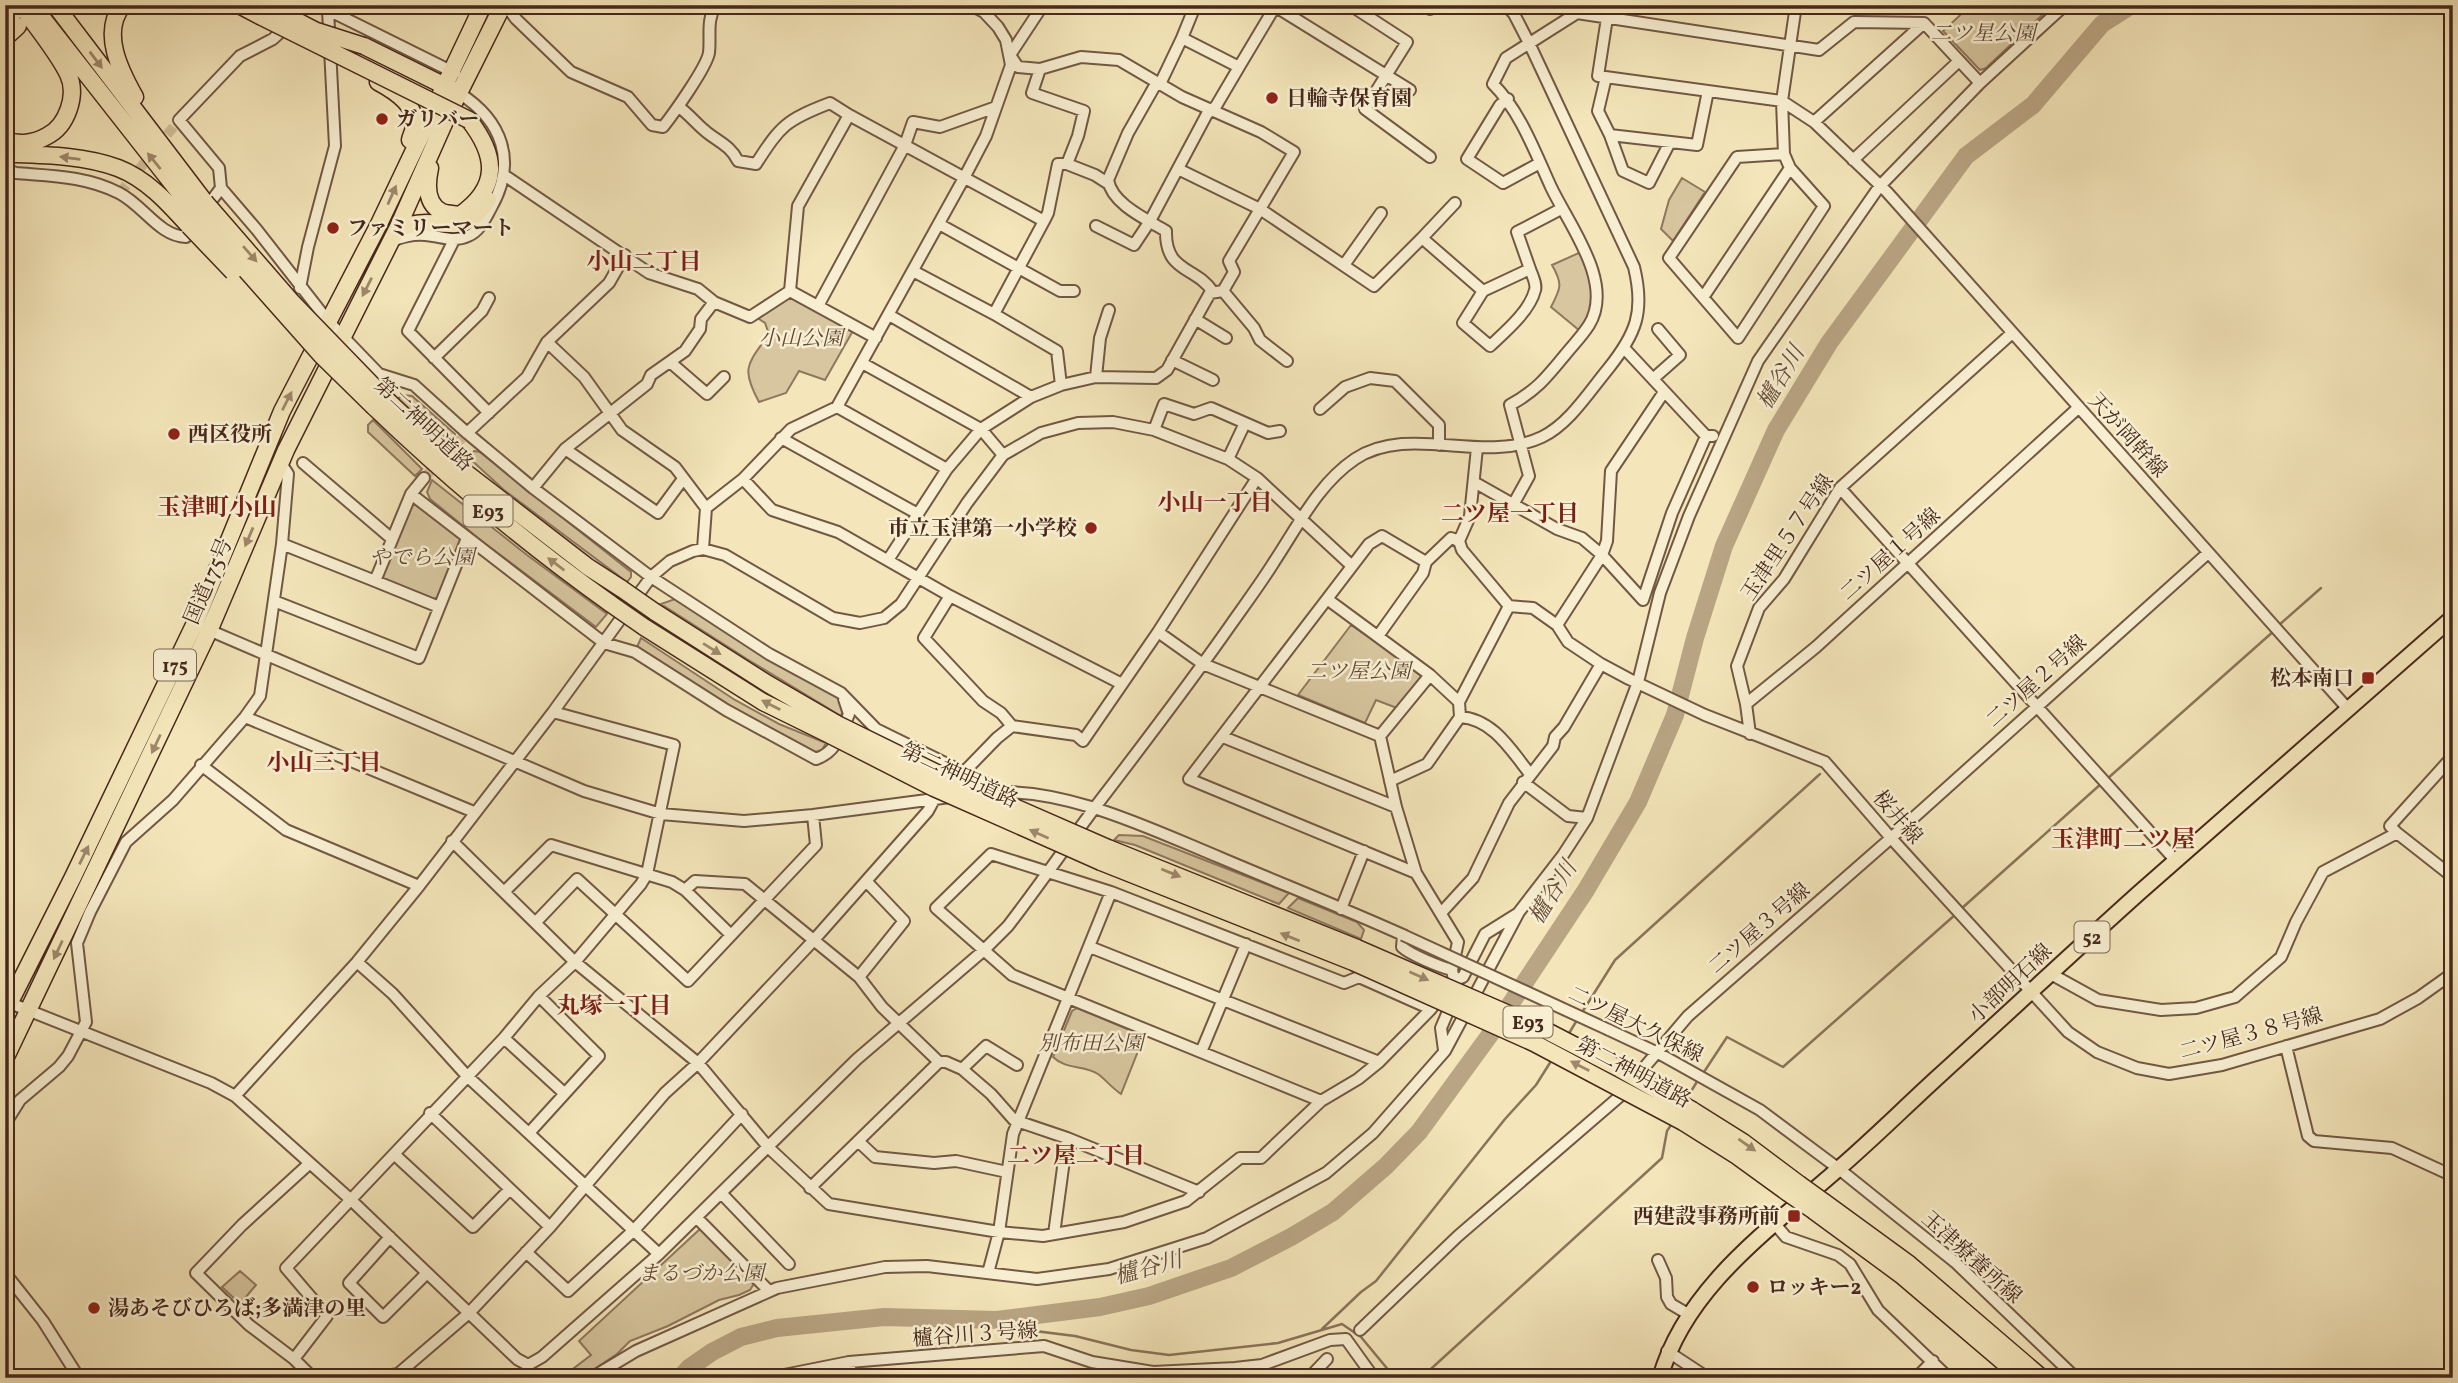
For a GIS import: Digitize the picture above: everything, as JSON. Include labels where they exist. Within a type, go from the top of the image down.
[{"type":"highway","name":"第二神明道路","points":[[32,5],[197,214],[252,291],[321,355],[456,465],[588,567],[834,730]]},
{"type":"highway","name":"第二神明道路","points":[[55,5],[140,117],[197,214],[291,302],[430,461],[501,522],[611,604],[763,702],[941,775],[1105,855],[1355,955],[1687,1116],[1737,1156],[1794,1189],[1909,1264],[2042,1378]]},
{"type":"highway","points":[[123,5],[119,10],[113,37],[120,70],[136,99],[140,117]]},
{"type":"highway","points":[[239,5],[364,46],[448,79],[459,93]]},
{"type":"highway","name":"国道175号","points":[[5,1059],[84,909],[202,627],[282,411],[379,224],[483,5]]},
{"type":"highway","name":"国道175号","points":[[8,1008],[202,627],[280,462],[398,227],[446,119],[505,5]]},
{"type":"highway","points":[[263,11],[326,47],[470,116],[484,139],[490,159],[489,183],[476,204],[460,215],[442,212],[432,203],[427,185],[429,169],[442,138],[446,119]]},
{"type":"highway","points":[[5,38],[14,17],[69,75],[71,91],[66,118],[55,132],[35,143],[5,139]]},
{"type":"highway","points":[[317,31],[484,124],[498,153],[498,177],[489,200],[477,217],[454,226],[425,223],[398,227]]},
{"type":"highway","points":[[326,47],[343,63],[392,89],[408,105],[415,122],[407,163]]},
{"type":"highway","points":[[5,150],[15,154],[94,162],[119,168],[165,200],[197,214]]},
{"type":"highway","name":"第二神明道路","points":[[1819,1207],[2022,1378]]},
{"type":"main road","name":"小部明石線","points":[[1660,1378],[1667,1351],[1688,1314],[1711,1284],[2030,991],[2453,617]]},
{"type":"street","points":[[301,5],[288,25],[273,39],[240,56],[179,120],[219,168],[221,188],[328,321],[379,374],[414,385],[533,488],[652,577],[769,654],[841,693],[876,729],[1002,791]]},
{"type":"street","points":[[505,5],[571,72],[628,97],[652,125],[663,127],[679,107],[709,55],[711,13],[716,5]]},
{"type":"street","points":[[706,508],[743,479],[791,429],[837,407],[964,178],[986,136],[1011,65],[1006,40],[998,27],[984,12],[971,5]]},
{"type":"street","points":[[984,12],[994,5]]},
{"type":"street","points":[[1010,55],[1043,5]]},
{"type":"street","points":[[1199,5],[1193,11],[1182,38],[1128,133],[1108,180],[1115,197],[1166,231],[1165,246],[1184,270],[1218,291],[1254,328],[1260,340],[1287,361]]},
{"type":"street","points":[[1349,5],[1407,42],[1365,108],[1430,157]]},
{"type":"street","points":[[1426,5],[1430,9],[1433,5]]},
{"type":"street","points":[[8,1008],[29,1011],[81,1031],[211,1083],[235,1096],[351,1199],[517,1359],[528,1365],[542,1357],[659,1254],[857,1059],[984,951],[1008,926],[1203,664],[1302,518],[1337,472],[1373,449],[1413,443],[1478,448],[1520,444],[1543,437],[1578,405],[1624,348],[1636,325],[1640,304],[1634,267],[1530,45],[1514,14],[1506,5]]},
{"type":"street","points":[[1609,5],[1598,111],[1623,171],[1649,183],[1670,142]]},
{"type":"street","points":[[1784,154],[1737,157],[1669,258],[1738,338],[1824,206],[1790,168],[1784,154],[1782,101],[1796,5]]},
{"type":"street","points":[[591,1378],[636,1350],[777,1288],[885,1267],[926,1266],[1037,1279],[1109,1269],[1207,1238],[1326,1172],[1373,1133],[1444,1051],[1519,912],[1563,855],[1587,818],[1641,684],[1660,593],[1724,436],[1758,361],[1883,190],[1980,83],[2065,5]]},
{"type":"street","points":[[1096,226],[1134,246],[1207,114],[1213,111],[1275,6],[1410,90]]},
{"type":"street","points":[[300,288],[335,146],[323,8]]},
{"type":"street","points":[[323,8],[448,79],[467,78]]},
{"type":"street","points":[[1514,503],[1529,475],[1510,405],[1530,395],[1540,386],[1589,324],[1595,308],[1596,278],[1508,99],[1493,84],[1507,58],[1530,45],[1578,9],[1607,19],[1819,50],[1854,22],[1924,23],[1980,83]]},
{"type":"street","points":[[1814,122],[1924,23]]},
{"type":"street","points":[[1182,38],[1239,66]]},
{"type":"street","points":[[888,560],[947,469],[981,429],[1031,397],[1062,385],[1096,377],[1156,378],[1167,370],[1195,319],[1234,272],[1229,261],[1294,152],[1261,132],[1182,97],[1119,60],[1081,58],[1040,69],[1018,67],[1010,55]]},
{"type":"street","points":[[1853,160],[1959,61]]},
{"type":"street","points":[[1040,69],[1032,93],[1084,111],[1067,164]]},
{"type":"street","points":[[1602,76],[1782,101]]},
{"type":"street","points":[[1610,135],[1696,145],[1708,91]]},
{"type":"street","points":[[389,242],[405,236],[427,235],[454,240],[470,236],[481,226],[494,204],[506,159],[493,125],[471,101],[459,93]]},
{"type":"street","points":[[1508,99],[1500,105],[1467,159],[1503,183],[1540,163]]},
{"type":"street","name":"天が岡幹線","points":[[1782,101],[1814,122],[1883,190],[2348,709]]},
{"type":"street","points":[[679,107],[692,116],[706,132],[733,150],[738,161],[756,164],[777,131],[798,115],[830,103],[1044,221]]},
{"type":"street","points":[[818,306],[905,145],[913,122],[940,127],[996,107]]},
{"type":"street","points":[[790,291],[798,206],[849,115]]},
{"type":"street","points":[[994,314],[1048,213],[1058,164],[1067,164],[1109,184]]},
{"type":"street","points":[[1703,296],[1790,168]]},
{"type":"street","points":[[5,169],[16,173],[84,179],[120,193],[173,236],[186,236],[221,188]]},
{"type":"street","points":[[1178,169],[1259,209],[1374,286],[1455,203]]},
{"type":"street","points":[[504,174],[649,272],[698,289],[714,302],[750,317],[790,291]]},
{"type":"street","points":[[1530,269],[1483,291],[1463,323],[1490,346],[1515,324],[1535,291],[1535,285],[1530,269],[1517,232],[1561,209]]},
{"type":"street","points":[[1344,265],[1381,213]]},
{"type":"street","points":[[939,224],[1060,292],[1074,291]]},
{"type":"street","points":[[1422,238],[1483,291]]},
{"type":"street","points":[[454,240],[408,331],[489,414]]},
{"type":"street","points":[[467,433],[527,377],[547,342],[609,283],[625,256]]},
{"type":"street","points":[[913,271],[1057,351],[1062,385]]},
{"type":"street","points":[[790,291],[876,338]]},
{"type":"street","points":[[434,358],[482,311],[489,298]]},
{"type":"street","points":[[533,488],[565,449],[647,384],[651,375],[685,351],[700,329],[701,319],[714,302]]},
{"type":"street","points":[[1096,377],[1100,338],[1109,310]]},
{"type":"street","points":[[889,315],[1031,397]]},
{"type":"street","points":[[1195,319],[1226,338]]},
{"type":"street","points":[[1654,378],[1680,355],[1658,329]]},
{"type":"street","name":"玉津里５７号線","points":[[1746,704],[1737,666],[1759,608],[1784,579],[1840,488],[2011,334]]},
{"type":"street","points":[[547,342],[584,377],[622,430],[674,467],[706,508],[704,549]]},
{"type":"street","points":[[1624,348],[1706,436],[1724,436]]},
{"type":"street","points":[[1172,360],[1213,380]]},
{"type":"street","points":[[670,362],[707,394],[724,377]]},
{"type":"street","points":[[862,363],[981,429],[1003,455]]},
{"type":"street","points":[[1320,409],[1345,387],[1370,378],[1395,381],[1439,425],[1438,445]]},
{"type":"street","points":[[1557,625],[1602,555],[1607,541],[1611,471],[1664,392]]},
{"type":"street","points":[[1154,430],[1164,404],[1194,414],[1211,408],[1268,432],[1280,431]]},
{"type":"street","points":[[837,407],[947,469]]},
{"type":"street","name":"二ツ屋１号線","points":[[1746,704],[1816,647],[2078,408]]},
{"type":"street","points":[[235,1096],[357,962],[419,886],[553,712],[652,577],[670,561],[704,549],[725,555],[833,618],[860,623],[884,618],[901,604],[967,503],[1003,455],[1041,433],[1078,423],[1113,422],[1154,430],[1227,459],[1257,478],[1352,566]]},
{"type":"street","points":[[1227,459],[1245,423]]},
{"type":"street","points":[[1474,482],[1557,529],[1582,538],[1602,555],[1643,600],[1672,513],[1706,436]]},
{"type":"street","points":[[781,438],[918,514]]},
{"type":"street","points":[[1390,781],[1427,764],[1460,717],[1459,702],[1509,606],[1462,550],[1460,541],[1469,516],[1478,448]]},
{"type":"street","points":[[565,449],[658,513],[682,479]]},
{"type":"street","points":[[5,1124],[20,1100],[64,1062],[86,1022],[77,943],[84,909],[126,842],[173,800],[245,718],[260,696],[282,544],[288,474],[280,462]]},
{"type":"street","points":[[303,463],[392,538]]},
{"type":"street","points":[[375,581],[411,494],[424,478]]},
{"type":"street","points":[[950,596],[924,638],[982,701],[1001,713],[1012,726],[1076,735],[1083,741],[1158,632],[1257,478]]},
{"type":"street","points":[[743,479],[772,510],[838,532],[918,579],[1122,684]]},
{"type":"street","points":[[1840,488],[2176,861]]},
{"type":"street","points":[[411,494],[604,643],[635,652],[726,710],[816,759],[829,754],[849,714],[841,693]]},
{"type":"street","points":[[1416,873],[1189,779],[1369,544],[1382,536],[1426,562]]},
{"type":"street","points":[[274,601],[419,658],[467,538]]},
{"type":"street","points":[[1378,636],[1423,573],[1426,562],[1451,538],[1460,541]]},
{"type":"street","points":[[282,544],[439,607]]},
{"type":"street","name":"二ツ屋２号線","points":[[1891,838],[2208,553]]},
{"type":"street","points":[[1327,599],[1430,675],[1459,702]]},
{"type":"street","name":"桜井線","points":[[1509,606],[1533,608],[1557,625],[1568,642],[1601,664],[1641,684],[1704,715],[1825,762],[2030,991]]},
{"type":"street","points":[[202,627],[584,791],[661,814],[744,821],[813,816],[1002,791]]},
{"type":"street","points":[[1158,632],[1203,664],[1380,736]]},
{"type":"street","points":[[1441,913],[1473,878],[1509,803],[1553,746],[1555,737],[1601,664]]},
{"type":"street","points":[[1380,736],[1430,675]]},
{"type":"street","points":[[1746,704],[1749,734]]},
{"type":"street","points":[[294,1359],[327,1316],[286,1268],[430,1113],[504,1038],[539,996],[575,962],[617,916],[647,874],[674,745],[553,712]]},
{"type":"street","points":[[1460,717],[1472,718],[1498,734],[1527,778],[1568,817],[1587,818]]},
{"type":"street","points":[[245,718],[474,813]]},
{"type":"street","points":[[964,772],[1012,726]]},
{"type":"street","points":[[1380,736],[1396,807],[1416,873],[1458,942],[1457,976],[1441,1028],[1444,1051]]},
{"type":"street","points":[[1223,737],[1396,807]]},
{"type":"street","points":[[2453,756],[2389,826],[2453,877]]},
{"type":"street","points":[[201,765],[286,830],[419,886]]},
{"type":"street","name":"二ツ屋大久保線","points":[[1002,791],[1064,799],[1150,829],[1403,935],[1658,1053],[1760,1110],[1839,1169]]},
{"type":"street","points":[[376,1378],[398,1374],[469,1313],[550,1227],[665,1093],[698,1063],[867,882],[928,811],[934,798]]},
{"type":"street","points":[[122,814],[143,828]]},
{"type":"street","points":[[536,922],[577,879],[688,981],[816,845],[813,816]]},
{"type":"street","points":[[2051,974],[2068,986],[2098,1000],[2161,1010],[2196,1008],[2235,997],[2281,957],[2295,922],[2323,872],[2397,833]]},
{"type":"street","name":"二ツ屋３号線","points":[[1360,1330],[1458,1236],[1619,1097],[1688,1016],[1891,838]]},
{"type":"street","points":[[452,841],[575,962],[698,1063],[769,1148],[829,1204],[1043,1236],[1124,1222],[1186,1201],[1240,1158],[1261,1158],[1321,1101],[1359,1079],[1379,1062],[1432,1009],[1485,934],[1519,912]]},
{"type":"street","points":[[504,892],[551,845],[672,882],[685,890],[732,935]]},
{"type":"street","points":[[1341,909],[1364,851]]},
{"type":"street","points":[[1321,1101],[1012,975],[936,908],[991,853],[1111,892],[1344,982],[1359,977],[1432,1009]]},
{"type":"street","points":[[685,890],[695,881],[745,884],[859,977],[897,1023],[939,1062],[962,1069],[991,1094],[1014,1120],[1067,1138],[1199,1192]]},
{"type":"street","points":[[859,977],[904,921],[867,882]]},
{"type":"street","points":[[988,1273],[999,1231],[1013,1134],[1111,892]]},
{"type":"street","points":[[1403,935],[1402,947],[1407,952],[1457,976]]},
{"type":"street","points":[[1201,1052],[1246,944]]},
{"type":"street","points":[[1090,947],[1379,1062]]},
{"type":"street","points":[[357,962],[393,994],[467,1076],[659,1254]]},
{"type":"street","name":"二ツ屋３８号線","points":[[2030,991],[2068,1032],[2097,1052],[2137,1068],[2169,1074],[2222,1065],[2379,1019],[2418,998],[2453,973]]},
{"type":"street","points":[[529,1133],[599,1056],[539,996]]},
{"type":"street","points":[[504,1038],[565,1093]]},
{"type":"street","points":[[962,1069],[986,1046],[1017,1065]]},
{"type":"street","points":[[2286,1046],[2308,1136],[2314,1141],[2392,1148],[2453,1176]]},
{"type":"street","points":[[810,1188],[939,1062]]},
{"type":"street","points":[[430,1113],[550,1227]]},
{"type":"street","points":[[526,1252],[568,1291],[634,1230],[742,1114]]},
{"type":"street","points":[[1054,1234],[1067,1138]]},
{"type":"street","points":[[858,1141],[875,1157],[934,1163],[956,1161],[1007,1172]]},
{"type":"street","points":[[394,1154],[473,1227],[509,1190]]},
{"type":"street","points":[[310,1163],[242,1225],[197,1273],[249,1325],[294,1359],[313,1378]]},
{"type":"street","name":"玉津療養所線","points":[[1839,1169],[1955,1262],[2077,1378]]},
{"type":"street","points":[[722,1194],[789,1264]]},
{"type":"street","points":[[697,1218],[769,1291]]},
{"type":"street","points":[[1775,1224],[1786,1237],[1839,1255],[1850,1264],[1878,1310],[1949,1378]]},
{"type":"street","points":[[390,1237],[349,1283],[383,1317],[427,1273]]},
{"type":"street","points":[[1658,1260],[1666,1278],[1667,1297],[1671,1304],[1688,1314]]},
{"type":"street","points":[[5,1273],[43,1321],[79,1378]]},
{"type":"street","name":"櫨谷川３号線","points":[[769,1378],[849,1362],[1044,1346],[1091,1362],[1153,1372],[1235,1368],[1262,1365],[1329,1339],[1346,1339],[1374,1378]]},
{"type":"street","points":[[1667,1351],[1708,1378]]},
{"type":"street","points":[[1308,1378],[1327,1359]]},
{"type":"street","points":[[849,1362],[852,1378]]},
{"type":"street","points":[[1916,1378],[1933,1362]]},
{"type":"green space","name":"二ツ星公園","points":[[1971,5],[2053,5],[1986,68],[1980,70],[1943,31]]},
{"type":"green space","points":[[1682,178],[1705,192],[1673,241],[1661,229],[1669,200]]},
{"type":"green space","points":[[1581,252],[1593,278],[1590,312],[1580,331],[1551,307],[1559,286],[1552,265]]},
{"type":"green space","name":"小山公園","points":[[787,297],[793,297],[854,329],[825,380],[799,371],[786,393],[759,402],[748,373],[752,359],[769,334],[765,323],[759,319],[759,313]]},
{"type":"green space","points":[[404,395],[412,396],[455,434],[452,444],[397,399]]},
{"type":"green space","points":[[373,420],[422,469],[415,476],[368,432],[368,425]]},
{"type":"green space","points":[[474,451],[480,452],[631,572],[627,582],[504,490],[468,457]]},
{"type":"green space","points":[[432,480],[607,614],[596,627],[483,542],[430,499],[427,492]]},
{"type":"green space","name":"やでら公園","points":[[415,503],[463,539],[438,597],[430,601],[385,581],[382,574],[411,505]]},
{"type":"green space","points":[[675,599],[838,698],[843,710],[841,716],[661,604]]},
{"type":"green space","name":"二ツ屋公園","points":[[1351,625],[1421,673],[1420,679],[1397,708],[1376,700],[1365,723],[1298,695]]},
{"type":"green space","points":[[641,638],[735,700],[779,724],[826,743],[822,750],[815,752],[718,700],[637,647]]},
{"type":"green space","points":[[1119,835],[1143,836],[1289,893],[1279,904],[1135,845],[1114,840]]},
{"type":"green space","points":[[1298,898],[1357,922],[1364,930],[1361,939],[1288,908]]},
{"type":"green space","name":"別布田公園","points":[[1077,1008],[1144,1036],[1121,1094],[1098,1074],[1064,1064],[1053,1057],[1072,1011]]},
{"type":"green space","name":"まるづか公園","points":[[700,1229],[755,1282],[750,1290],[719,1300],[668,1326],[630,1341],[617,1354],[581,1378],[561,1378],[591,1355],[579,1341]]},
{"type":"green space","points":[[240,1271],[256,1285],[240,1304],[222,1287]]},
{"type":"waterway","name":"櫨谷川","points":[[680,1378],[712,1352],[741,1337],[777,1328],[884,1317],[997,1320],[1100,1307],[1149,1296],[1231,1268],[1291,1237],[1333,1212],[1386,1166],[1419,1132],[1492,1032],[1586,890],[1638,802],[1675,715],[1695,638],[1724,546],[1776,430],[1829,343],[1966,156],[2033,105],[2102,24],[2132,5]]},
{"type":"waterway","points":[[2279,625],[2321,588]]},
{"type":"waterway","points":[[2107,779],[2275,630]]},
{"type":"waterway","points":[[1581,1014],[1615,960],[1820,774]]},
{"type":"waterway","points":[[1961,909],[2102,783]]},
{"type":"waterway","points":[[1702,1075],[1727,1037],[1783,1067],[1956,914]]},
{"type":"waterway","points":[[1568,1035],[1577,1020]]},
{"type":"waterway","points":[[1322,1329],[1376,1281],[1505,1119],[1536,1085],[1553,1058]]},
{"type":"waterway","points":[[1687,1098],[1698,1080]]},
{"type":"waterway","points":[[1421,1378],[1662,1158],[1667,1131],[1673,1122]]},
{"type":"waterway","points":[[978,1320],[995,1326],[1075,1336],[1131,1350],[1169,1355],[1278,1343],[1342,1324],[1361,1337],[1395,1378]]},
{"type":"waterway","points":[[5,1373],[9,1378]]},
{"type":"tunnel","points":[[120,193],[179,120]]},
{"type":"tunnel","points":[[424,478],[467,433]]},
{"type":"place","name":"日輪寺保育園","points":[[1272,98]]},
{"type":"place","name":"ガリバー","points":[[382,119]]},
{"type":"place","name":"ファミリーマート","points":[[333,228]]},
{"type":"place","name":"西区役所","points":[[174,434]]},
{"type":"place","name":"市立玉津第一小学校","points":[[1091,528]]},
{"type":"place","name":"松本南口","points":[[2368,678]]},
{"type":"place","name":"西建設事務所前","points":[[1794,1216]]},
{"type":"place","name":"ロッキー2","points":[[1753,1287]]},
{"type":"place","name":"湯あそびひろば;多満津の里","points":[[94,1308]]},
{"type":"district","name":"小山二丁目","points":[[644,261]]},
{"type":"district","name":"小山一丁目","points":[[1215,502]]},
{"type":"district","name":"玉津町小山","points":[[217,507]]},
{"type":"district","name":"二ツ屋一丁目","points":[[1510,513]]},
{"type":"district","name":"小山三丁目","points":[[324,762]]},
{"type":"district","name":"玉津町二ツ屋","points":[[2123,839]]},
{"type":"district","name":"丸塚一丁目","points":[[614,1005]]},
{"type":"district","name":"二ツ屋二丁目","points":[[1076,1155]]}]
